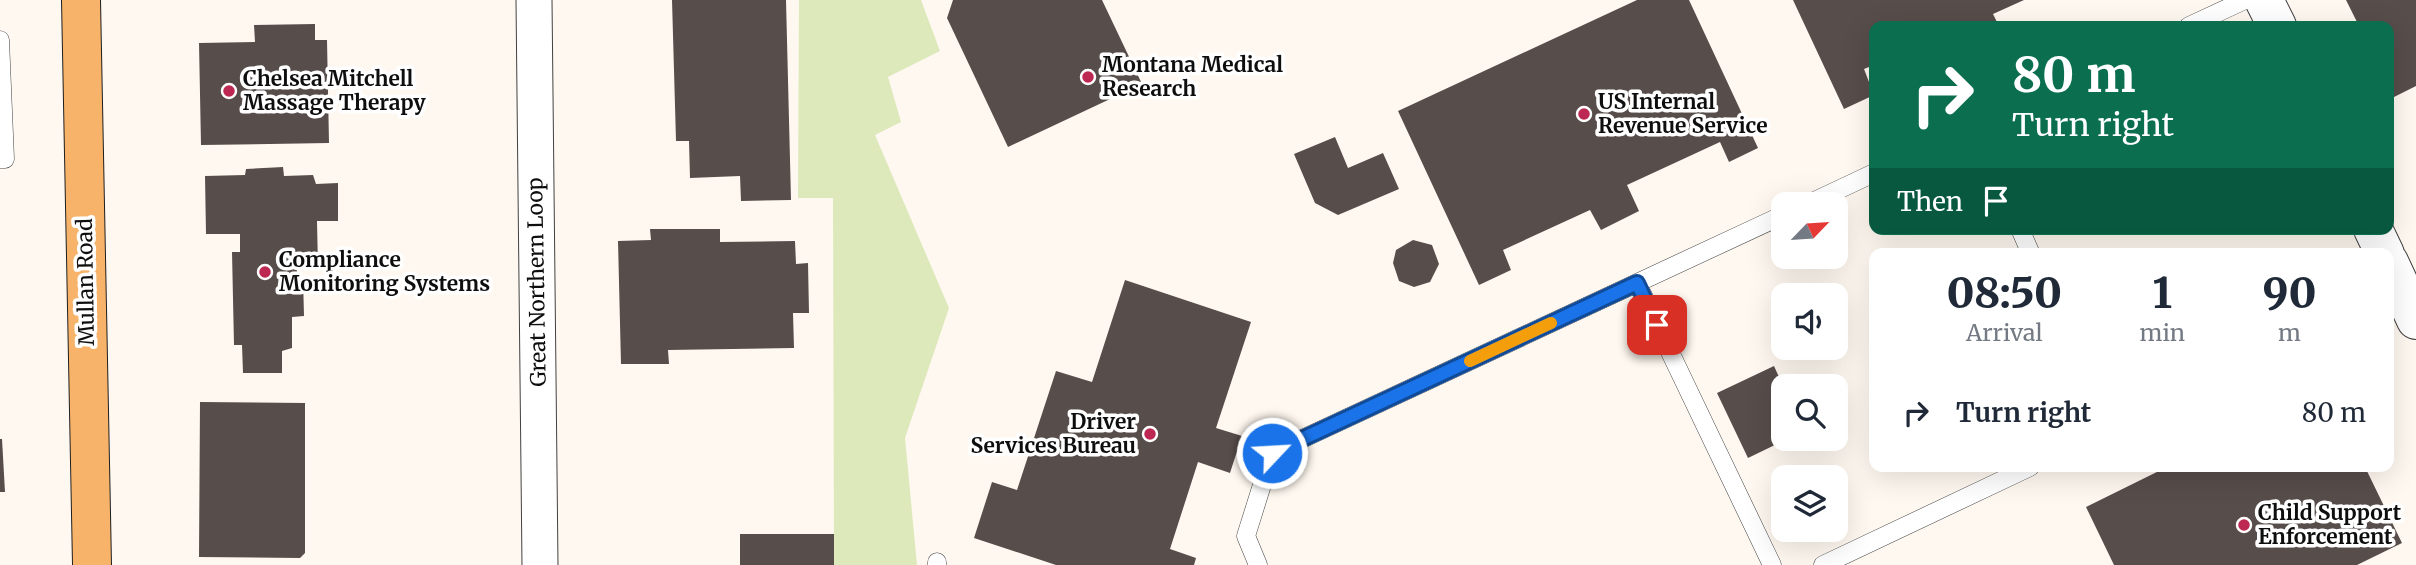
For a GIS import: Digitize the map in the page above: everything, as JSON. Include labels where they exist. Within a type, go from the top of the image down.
[{"type":"main road","name":"Mullan Road","points":[[81,0],[92,565]]},
{"type":"street","name":"Great Northern Loop","points":[[534,0],[540,565]]},
{"type":"street","points":[[2264,0],[2274,21]]},
{"type":"lane","points":[[2200,21],[2245,0]]},
{"type":"lane","points":[[0,40],[5,159],[0,159]]},
{"type":"lane","points":[[1834,192],[1869,175]]},
{"type":"lane","points":[[1258,565],[1245,536],[1272,453],[1771,221]]},
{"type":"lane","points":[[1637,283],[1772,565]]},
{"type":"lane","points":[[1823,565],[2020,472]]},
{"type":"green space","points":[[799,0],[921,0],[940,51],[888,77],[901,122],[875,135],[949,308],[905,438],[917,565],[834,565],[833,198],[798,198]]},
{"type":"building","points":[[672,0],[786,0],[791,200],[741,201],[740,176],[690,178],[689,141],[676,141]]},
{"type":"building","points":[[953,0],[1102,0],[1142,84],[1008,147],[947,18]]},
{"type":"building","points":[[1637,0],[1689,0],[1758,148],[1729,162],[1720,142],[1627,185],[1639,211],[1601,230],[1590,210],[1503,250],[1511,270],[1479,285],[1398,111]]},
{"type":"building","points":[[1793,0],[2024,0],[1993,14],[1996,21],[1869,21],[1869,67],[1864,69],[1869,82],[1869,97],[1844,109]]},
{"type":"building","points":[[2346,0],[2416,0],[2416,86],[2394,97],[2394,21],[2356,21]]},
{"type":"building","points":[[315,24],[315,40],[327,40],[329,143],[201,145],[199,43],[255,42],[254,25]]},
{"type":"building","points":[[1335,137],[1348,168],[1383,153],[1399,189],[1338,215],[1315,203],[1294,154]]},
{"type":"building","name":"Compliance Monitoring Systems","points":[[283,167],[284,176],[313,175],[316,184],[338,183],[338,221],[317,221],[318,267],[297,267],[297,278],[303,278],[304,316],[292,317],[292,348],[282,351],[282,373],[243,373],[242,345],[234,345],[232,252],[240,252],[240,234],[206,234],[205,176],[245,175],[246,169]]},
{"type":"building","points":[[650,229],[720,229],[720,242],[795,241],[796,264],[808,263],[809,313],[793,313],[794,348],[668,350],[669,364],[621,364],[618,241],[651,240]]},
{"type":"building","points":[[1413,240],[1432,245],[1439,264],[1430,282],[1414,287],[1399,281],[1393,263],[1396,250]]},
{"type":"building","points":[[1125,280],[1251,322],[1216,428],[1242,436],[1230,473],[1198,462],[1170,549],[1196,558],[1194,565],[1056,565],[974,538],[992,482],[1017,490],[1056,371],[1092,382]]},
{"type":"building","points":[[1774,366],[1778,374],[1771,374],[1771,447],[1748,458],[1717,393]]},
{"type":"building","points":[[200,402],[305,403],[305,553],[300,558],[199,557]]},
{"type":"building","points":[[2,439],[5,492],[0,492]]},
{"type":"building","points":[[2157,472],[2367,472],[2402,543],[2357,565],[2114,565],[2086,507]]},
{"type":"building","points":[[740,534],[834,534],[834,565],[740,565]]},
{"type":"slow traffic","points":[[1470,361],[1551,323]]},
{"type":"place","name":"Montana Medical Research","points":[[1088,77]]},
{"type":"place","name":"Chelsea Mitchell Massage Therapy","points":[[229,91]]},
{"type":"place","name":"US Internal Revenue Service","points":[[1584,114]]},
{"type":"place","name":"Compliance Monitoring Systems","points":[[265,272]]},
{"type":"place","name":"Driver Services Bureau","points":[[1150,434]]},
{"type":"place","name":"Child Support Enforcement","points":[[2244,525]]},
{"type":"route","points":[[1272,453],[1637,283],[1657,325]]}]
